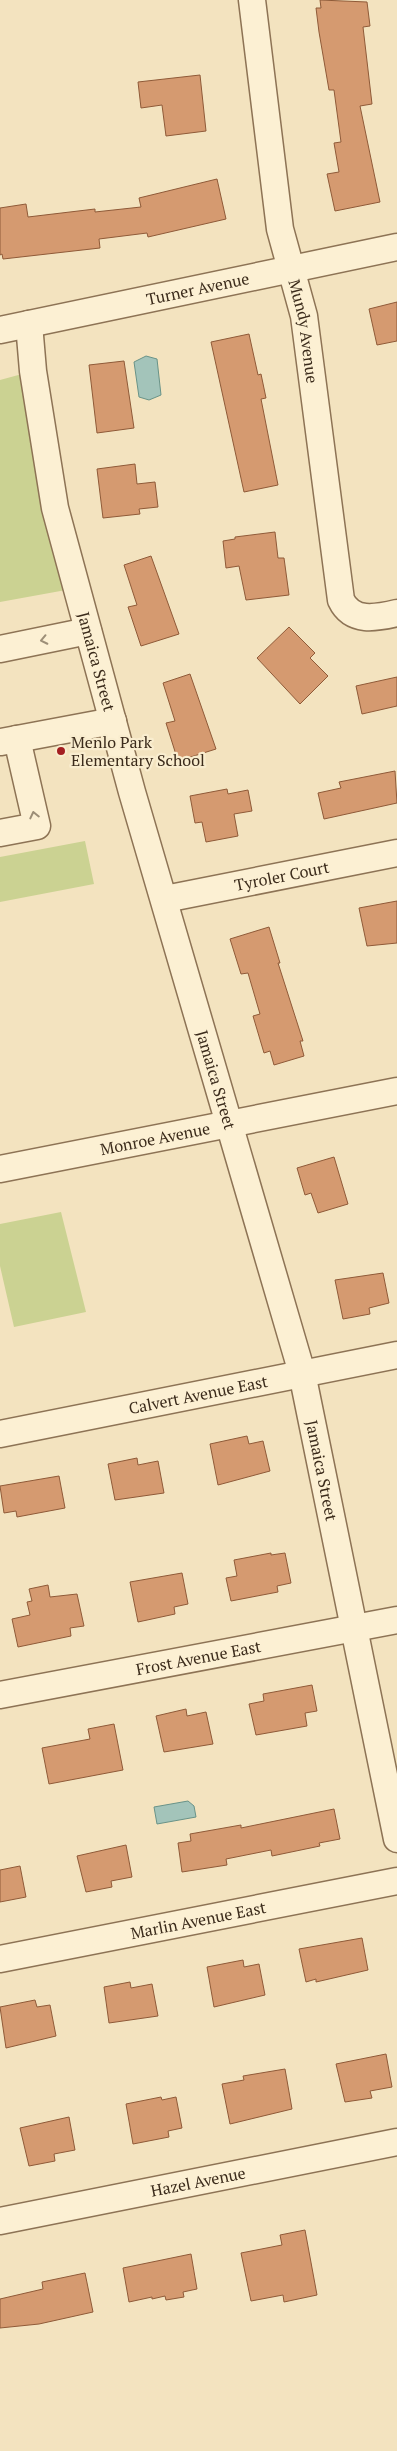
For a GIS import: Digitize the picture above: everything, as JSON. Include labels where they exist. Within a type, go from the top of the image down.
[{"type":"street","name":"Mundy Avenue","points":[[252,0],[280,229],[304,316],[341,600],[345,608],[363,618],[397,613]]},
{"type":"street","name":"Turner Avenue","points":[[0,330],[397,248]]},
{"type":"street","name":"Jamaica Street","points":[[29,324],[33,371],[55,508],[113,722],[302,1374],[397,1839]]},
{"type":"street","points":[[0,649],[88,631]]},
{"type":"street","points":[[0,833],[37,826],[8,740],[113,722]]},
{"type":"street","name":"Tyroler Court","points":[[165,900],[397,853]]},
{"type":"street","name":"Monroe Avenue","points":[[0,1169],[397,1091]]},
{"type":"street","name":"Calvert Avenue East","points":[[0,1434],[397,1355]]},
{"type":"street","name":"Frost Avenue East","points":[[0,1695],[397,1620]]},
{"type":"street","name":"Marlin Avenue East","points":[[0,1959],[397,1881]]},
{"type":"street","name":"Hazel Avenue","points":[[0,2221],[397,2142]]},
{"type":"green space","points":[[33,371],[77,588],[0,602],[0,380]]},
{"type":"green space","points":[[85,841],[94,884],[0,902],[0,857]]},
{"type":"green space","points":[[61,1212],[86,1312],[14,1327],[0,1266],[0,1224]]},
{"type":"water","points":[[146,356],[157,359],[161,395],[149,400],[139,397],[134,362]]},
{"type":"water","points":[[188,1801],[194,1806],[196,1817],[157,1824],[154,1807]]},
{"type":"building","points":[[320,0],[367,2],[370,26],[363,27],[372,104],[360,106],[380,202],[335,211],[327,174],[339,172],[334,143],[341,142],[334,90],[329,90],[319,32],[316,8],[321,8]]},
{"type":"building","points":[[200,75],[206,131],[166,136],[162,105],[141,108],[138,82]]},
{"type":"building","points":[[217,179],[226,219],[148,237],[147,233],[99,239],[100,248],[3,259],[2,254],[0,255],[0,208],[26,204],[28,217],[95,209],[95,212],[141,207],[139,198]]},
{"type":"building","points":[[397,302],[397,341],[377,345],[369,309]]},
{"type":"building","points":[[249,334],[258,375],[261,374],[266,398],[261,399],[278,485],[244,492],[211,342]]},
{"type":"building","points":[[124,361],[134,428],[97,433],[89,365]]},
{"type":"building","points":[[135,464],[137,484],[155,482],[158,507],[139,509],[140,514],[103,518],[97,469]]},
{"type":"building","points":[[275,532],[278,558],[284,558],[289,595],[246,600],[239,566],[226,568],[223,541],[235,539],[235,537]]},
{"type":"building","points":[[151,556],[179,634],[141,646],[128,607],[137,605],[124,565]]},
{"type":"building","points":[[289,627],[315,653],[310,658],[328,676],[300,704],[257,658]]},
{"type":"building","points":[[190,674],[216,749],[178,761],[166,723],[175,721],[163,683]]},
{"type":"building","points":[[397,677],[397,706],[362,714],[356,686]]},
{"type":"building","points":[[395,771],[397,803],[324,819],[318,793],[341,788],[339,782]]},
{"type":"building","points":[[227,789],[228,794],[248,790],[252,811],[234,814],[238,836],[206,842],[202,822],[195,823],[190,796]]},
{"type":"building","points":[[397,901],[397,943],[367,946],[359,908]]},
{"type":"building","points":[[269,927],[280,963],[278,963],[303,1041],[300,1041],[304,1056],[274,1065],[270,1051],[264,1053],[253,1016],[260,1014],[248,973],[241,974],[230,939]]},
{"type":"building","points":[[334,1157],[348,1204],[318,1213],[311,1193],[305,1195],[297,1168]]},
{"type":"building","points":[[383,1273],[389,1303],[369,1308],[370,1314],[343,1319],[335,1280]]},
{"type":"building","points":[[247,1436],[249,1444],[263,1441],[270,1471],[218,1485],[210,1444]]},
{"type":"building","points":[[137,1458],[138,1465],[158,1461],[164,1493],[115,1500],[108,1464]]},
{"type":"building","points":[[59,1476],[65,1508],[17,1517],[16,1511],[4,1513],[0,1486]]},
{"type":"building","points":[[271,1553],[271,1555],[285,1553],[291,1583],[277,1586],[278,1592],[231,1601],[226,1578],[237,1576],[234,1560]]},
{"type":"building","points":[[182,1573],[188,1604],[174,1607],[175,1614],[138,1622],[130,1582]]},
{"type":"building","points":[[48,1585],[50,1597],[77,1594],[84,1626],[70,1628],[71,1636],[18,1647],[12,1619],[30,1615],[27,1602],[32,1601],[29,1589]]},
{"type":"building","points":[[312,1685],[317,1711],[305,1713],[307,1726],[256,1735],[249,1704],[264,1701],[263,1694]]},
{"type":"building","points":[[186,1709],[187,1716],[206,1712],[213,1744],[164,1752],[156,1716]]},
{"type":"building","points":[[114,1724],[123,1770],[49,1784],[42,1748],[90,1739],[88,1729]]},
{"type":"building","points":[[334,1809],[340,1839],[319,1843],[320,1846],[272,1856],[271,1850],[226,1859],[227,1865],[182,1872],[178,1843],[191,1841],[190,1834],[241,1825],[241,1828]]},
{"type":"building","points":[[126,1845],[132,1877],[111,1881],[112,1887],[86,1892],[77,1856]]},
{"type":"building","points":[[20,1866],[26,1897],[0,1902],[0,1870]]},
{"type":"building","points":[[362,1938],[368,1970],[316,1982],[316,1979],[306,1982],[299,1949]]},
{"type":"building","points":[[243,1960],[244,1967],[259,1964],[265,1995],[214,2007],[207,1967]]},
{"type":"building","points":[[130,1982],[131,1988],[152,1984],[158,2016],[109,2023],[104,1987]]},
{"type":"building","points":[[35,2000],[37,2007],[50,2005],[56,2036],[6,2048],[0,2007]]},
{"type":"building","points":[[386,2054],[392,2087],[370,2091],[372,2098],[345,2102],[336,2064]]},
{"type":"building","points":[[285,2069],[292,2109],[230,2124],[222,2084],[244,2080],[243,2076]]},
{"type":"building","points":[[161,2097],[162,2100],[176,2097],[182,2128],[168,2131],[169,2137],[133,2144],[126,2104]]},
{"type":"building","points":[[69,2117],[75,2150],[54,2154],[55,2161],[29,2166],[20,2128]]},
{"type":"building","points":[[305,2230],[317,2295],[284,2302],[283,2295],[251,2301],[241,2253],[282,2245],[280,2235]]},
{"type":"building","points":[[191,2254],[197,2289],[183,2292],[184,2297],[166,2300],[165,2296],[152,2299],[152,2297],[129,2302],[123,2268]]},
{"type":"building","points":[[85,2273],[93,2312],[39,2324],[0,2328],[0,2299],[43,2289],[42,2282]]},
{"type":"place","name":"Menlo Park Elementary School","points":[[61,751]]}]
